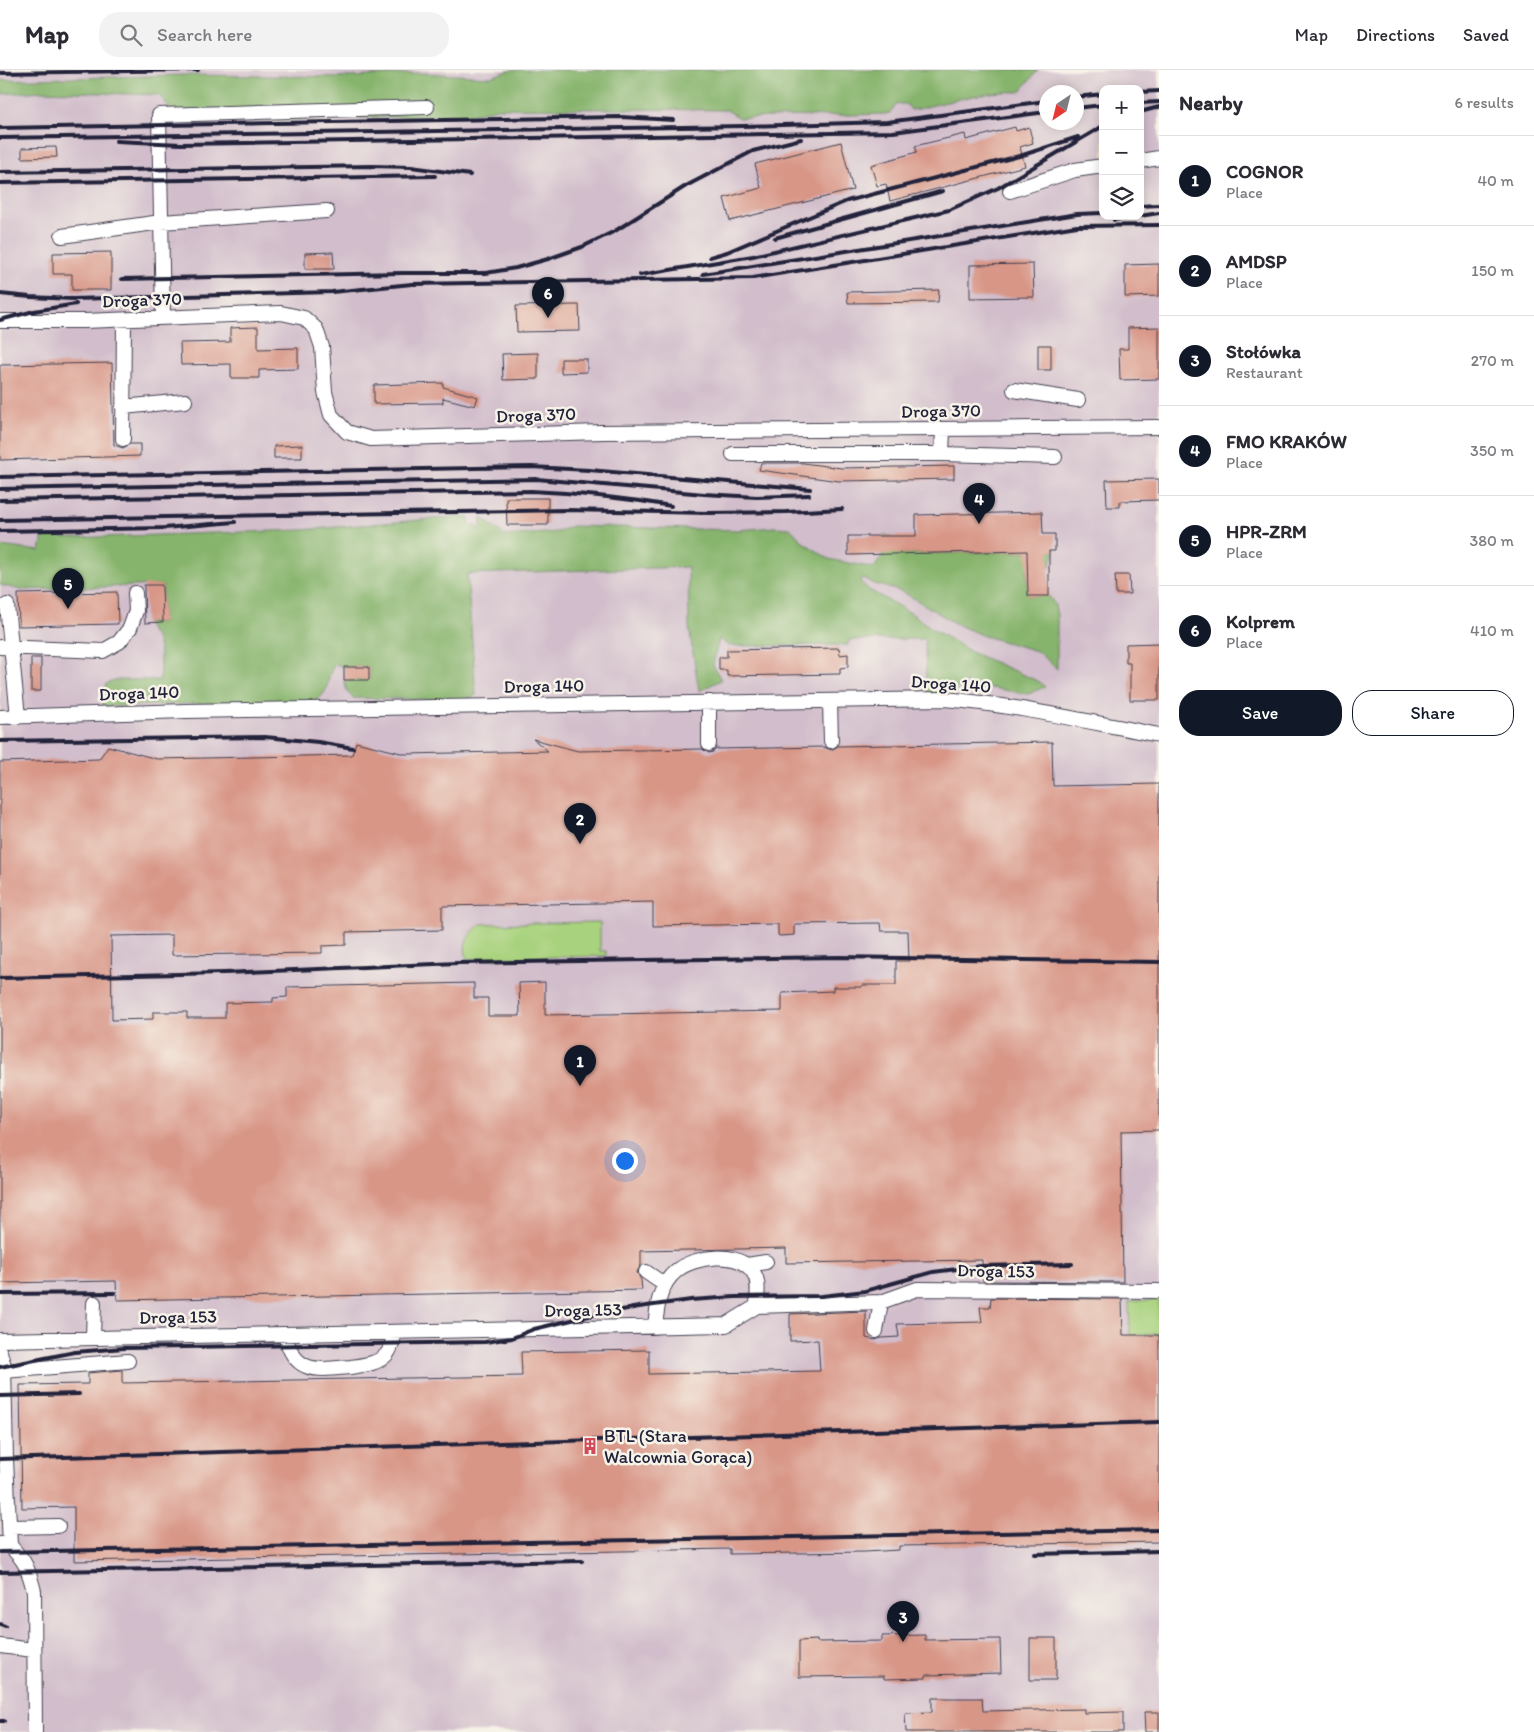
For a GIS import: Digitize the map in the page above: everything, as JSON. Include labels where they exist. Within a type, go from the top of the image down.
[{"type":"lane","points":[[163,318],[159,115],[427,106]]},
{"type":"lane","points":[[1144,160],[1159,158]]},
{"type":"lane","points":[[1010,191],[1075,170],[1099,167]]},
{"type":"lane","points":[[62,236],[161,222],[327,211]]},
{"type":"lane","name":"Droga 370","points":[[0,321],[124,320],[281,313],[304,318],[316,329],[322,348],[325,392],[331,415],[347,432],[371,439],[602,432],[1159,427]]},
{"type":"lane","points":[[123,439],[124,320]]},
{"type":"lane","points":[[1014,390],[1078,400]]},
{"type":"lane","points":[[123,407],[185,401]]},
{"type":"lane","points":[[942,430],[942,454]]},
{"type":"lane","points":[[733,454],[942,454],[1055,457]]},
{"type":"lane","points":[[6,647],[103,651],[119,642],[130,628],[136,611],[135,593]]},
{"type":"lane","points":[[7,605],[6,647],[18,717]]},
{"type":"lane","name":"Droga 140","points":[[0,717],[186,710],[944,699],[960,700],[1159,735]]},
{"type":"lane","points":[[830,701],[831,742]]},
{"type":"lane","points":[[709,702],[709,744]]},
{"type":"lane","points":[[655,1327],[658,1301],[665,1285],[675,1272],[691,1262],[725,1257],[747,1265],[754,1272],[757,1282],[757,1306]]},
{"type":"lane","points":[[747,1265],[766,1262]]},
{"type":"lane","points":[[646,1272],[665,1285]]},
{"type":"lane","name":"Droga 153","points":[[0,1340],[726,1324],[757,1306],[881,1302],[917,1289],[1159,1291]]},
{"type":"lane","points":[[876,1331],[881,1302]]},
{"type":"lane","points":[[93,1338],[94,1303]]},
{"type":"lane","points":[[285,1334],[288,1347],[294,1357],[304,1366],[318,1370],[377,1362],[392,1345],[395,1332]]},
{"type":"lane","points":[[0,1352],[4,1371],[3,1431],[10,1527],[5,1544],[22,1559],[29,1572],[34,1591],[34,1732]]},
{"type":"lane","points":[[4,1371],[128,1361]]},
{"type":"lane","points":[[10,1527],[58,1526]]},
{"type":"lane","points":[[0,1646],[34,1650]]},
{"type":"shaded area","points":[[0,70],[1159,70],[1159,1732],[0,1732]]},
{"type":"green space","points":[[511,70],[1038,70],[1020,92],[999,92],[979,95],[915,110],[911,110],[905,104],[901,104],[896,105],[890,113],[885,114],[739,118],[727,110],[497,108],[470,115],[200,122],[176,116],[159,95],[43,91],[0,94],[0,80],[184,75],[352,77],[421,73],[491,77]]},
{"type":"green space","points":[[469,517],[469,525],[476,525],[477,529],[481,528],[481,517],[505,536],[557,532],[572,526],[738,530],[775,527],[790,528],[803,542],[829,559],[874,568],[884,553],[884,535],[892,536],[898,554],[1055,551],[1049,568],[1027,569],[1028,596],[1049,596],[1055,605],[1057,615],[1057,669],[1037,651],[984,636],[958,625],[903,592],[862,578],[860,581],[869,590],[911,613],[936,631],[973,653],[1040,682],[1045,687],[1028,694],[961,683],[953,694],[926,694],[925,639],[849,640],[848,645],[729,646],[719,639],[713,665],[721,680],[699,691],[689,628],[688,567],[467,574],[476,695],[466,700],[353,698],[347,692],[344,680],[369,680],[369,667],[344,667],[335,664],[325,691],[317,700],[309,704],[208,703],[103,707],[102,696],[106,684],[114,680],[160,680],[160,654],[157,640],[145,623],[163,622],[162,585],[21,590],[0,585],[0,546],[40,551],[43,536],[71,538],[301,530]]},
{"type":"green space","points":[[600,922],[600,951],[606,951],[606,956],[467,959],[465,948],[467,939],[481,924]]},
{"type":"green space","points":[[1159,1300],[1159,1334],[1130,1335],[1129,1301]]},
{"type":"building","points":[[1015,127],[1016,131],[1029,127],[1033,143],[1020,147],[1025,166],[890,201],[886,184],[877,186],[871,165],[917,152],[915,146],[965,134],[966,140]]},
{"type":"building","points":[[841,142],[853,190],[730,221],[724,198],[761,188],[755,164]]},
{"type":"building","points":[[56,147],[57,157],[22,158],[22,148]]},
{"type":"building","points":[[111,252],[111,290],[72,290],[72,274],[53,274],[53,253]]},
{"type":"building","points":[[333,252],[334,269],[305,269],[305,253]]},
{"type":"building","points":[[1033,264],[1034,297],[970,298],[970,265]]},
{"type":"building","points":[[1159,264],[1159,296],[1125,297],[1125,265]]},
{"type":"building","points":[[939,290],[938,302],[848,303],[847,292]]},
{"type":"building","points":[[579,305],[580,331],[517,332],[516,306]]},
{"type":"building","points":[[258,327],[258,349],[298,348],[298,369],[259,370],[259,378],[231,378],[231,364],[181,365],[180,343],[230,342],[230,328]]},
{"type":"building","points":[[1159,327],[1159,379],[1120,380],[1119,349],[1128,349],[1128,328]]},
{"type":"building","points":[[1038,345],[1051,345],[1051,370],[1038,370]]},
{"type":"building","points":[[538,353],[538,379],[503,380],[502,354]]},
{"type":"building","points":[[561,359],[587,359],[587,372],[561,373]]},
{"type":"building","points":[[112,363],[114,445],[123,448],[130,444],[140,444],[140,456],[0,460],[0,365]]},
{"type":"building","points":[[443,383],[443,387],[478,397],[475,406],[443,398],[443,403],[374,404],[374,385]]},
{"type":"building","points":[[302,445],[302,458],[274,458],[274,446]]},
{"type":"building","points":[[761,463],[803,463],[841,468],[954,466],[954,479],[839,481],[759,470]]},
{"type":"building","points":[[1159,479],[1159,500],[1120,501],[1120,507],[1107,507],[1106,480]]},
{"type":"building","points":[[506,498],[548,498],[548,525],[507,525]]},
{"type":"building","points":[[1042,512],[1043,534],[1055,534],[1055,551],[1049,551],[1049,596],[1028,596],[1027,551],[848,555],[848,536],[916,536],[916,515]]},
{"type":"building","points":[[1115,575],[1129,575],[1130,594],[1116,594]]},
{"type":"building","points":[[144,585],[162,585],[163,622],[145,623]]},
{"type":"building","points":[[117,592],[118,624],[19,626],[18,594]]},
{"type":"building","points":[[1159,643],[1159,700],[1130,700],[1130,663],[1126,663],[1126,644]]},
{"type":"building","points":[[839,648],[840,655],[848,654],[848,667],[840,668],[840,674],[727,676],[727,670],[719,670],[719,657],[727,657],[727,650]]},
{"type":"building","points":[[31,658],[41,658],[41,691],[31,691]]},
{"type":"building","points":[[344,667],[369,667],[369,680],[344,680]]},
{"type":"building","points":[[533,739],[578,751],[702,749],[709,753],[716,749],[824,747],[831,750],[838,746],[1052,742],[1053,786],[1159,784],[1159,1130],[1121,1131],[1123,1282],[983,1281],[982,1260],[786,1263],[786,1248],[641,1251],[641,1265],[637,1272],[641,1280],[642,1290],[117,1300],[116,1281],[0,1283],[0,762],[99,759],[108,746],[157,759],[352,755],[356,742],[405,754],[548,751]],"holes":[[[653,902],[653,926],[778,924],[778,935],[780,936],[794,935],[794,924],[880,923],[881,931],[908,931],[909,961],[896,961],[896,985],[833,987],[833,991],[782,993],[782,1011],[545,1015],[545,982],[519,983],[520,1016],[488,1016],[488,998],[474,998],[474,983],[287,987],[287,997],[273,998],[273,1002],[225,1003],[225,1018],[187,1018],[187,1012],[153,1012],[153,1019],[112,1020],[111,936],[172,935],[172,955],[322,953],[322,946],[346,945],[346,932],[442,930],[442,906]]]},
{"type":"building","name":"BTL (Stara Walcownia Gorąca)","points":[[991,1298],[1122,1299],[1123,1335],[1159,1335],[1159,1542],[899,1546],[899,1550],[865,1552],[730,1554],[730,1549],[74,1561],[74,1507],[22,1508],[20,1385],[88,1384],[88,1373],[122,1370],[122,1383],[522,1376],[521,1352],[649,1350],[649,1374],[820,1371],[818,1340],[790,1341],[790,1314],[866,1311],[866,1338],[875,1340],[899,1337],[897,1324],[982,1322],[980,1307],[990,1307]]},
{"type":"building","points":[[925,1635],[925,1640],[1000,1639],[1001,1673],[926,1675],[926,1678],[884,1679],[884,1676],[799,1677],[799,1641],[882,1641],[882,1636]]},
{"type":"building","points":[[1030,1638],[1056,1638],[1056,1680],[1030,1680]]},
{"type":"building","points":[[932,1698],[982,1698],[983,1711],[1084,1709],[1084,1713],[1123,1712],[1123,1732],[906,1732],[905,1713],[932,1712]]},
{"type":"building","points":[[1144,1712],[1159,1712],[1159,1732],[1145,1732]]},
{"type":"railway","points":[[0,73],[198,70]]},
{"type":"railway","points":[[1144,92],[1159,91]]},
{"type":"railway","points":[[1084,96],[1099,94]]},
{"type":"railway","points":[[0,138],[887,122],[1039,102]]},
{"type":"railway","points":[[1144,103],[1159,102]]},
{"type":"railway","points":[[1084,107],[1099,105]]},
{"type":"railway","points":[[1144,111],[1159,107]]},
{"type":"railway","points":[[116,141],[181,144],[893,132],[1039,113]]},
{"type":"railway","points":[[0,128],[621,117],[673,120]]},
{"type":"railway","points":[[640,275],[753,256],[949,210],[998,188],[1099,128]]},
{"type":"railway","points":[[710,257],[727,252],[847,201],[1023,155],[1078,137]]},
{"type":"railway","points":[[122,279],[486,273],[516,268],[582,247],[615,231],[686,186],[753,151],[801,139]]},
{"type":"railway","points":[[0,172],[372,166],[411,167],[470,175]]},
{"type":"railway","points":[[0,183],[435,176]]},
{"type":"railway","points":[[775,238],[943,191]]},
{"type":"railway","points":[[1144,206],[1159,205]]},
{"type":"railway","points":[[703,274],[1077,214],[1099,213]]},
{"type":"railway","points":[[1144,215],[1159,213]]},
{"type":"railway","points":[[0,294],[73,299],[332,292],[412,284],[753,278],[1077,226],[1159,225]]},
{"type":"railway","points":[[0,320],[34,311],[76,304]]},
{"type":"railway","points":[[0,477],[531,467],[589,470],[810,489]]},
{"type":"railway","points":[[0,489],[537,479],[704,494],[757,497],[809,495]]},
{"type":"railway","points":[[0,500],[531,491],[601,496],[671,506]]},
{"type":"railway","points":[[0,520],[566,510],[709,513],[842,509]]},
{"type":"railway","points":[[0,531],[164,528],[235,522]]},
{"type":"railway","points":[[0,741],[265,737],[318,742],[353,748]]},
{"type":"railway","points":[[0,978],[224,973],[458,963],[839,957],[1159,962]]},
{"type":"railway","points":[[0,1367],[75,1352],[124,1348],[485,1342],[512,1338],[534,1329],[593,1315],[691,1300],[735,1297],[822,1296],[865,1291],[933,1272],[981,1266],[1072,1264]]},
{"type":"railway","points":[[0,1294],[114,1293]]},
{"type":"railway","points":[[0,1396],[79,1394]]},
{"type":"railway","points":[[0,1459],[1159,1422]]},
{"type":"railway","points":[[0,1552],[1159,1530]]},
{"type":"railway","points":[[1035,1554],[1159,1551]]},
{"type":"railway","points":[[0,1572],[582,1561]]},
{"type":"railway","points":[[0,1624],[5,1626]]},
{"type":"place","name":"Kolprem","points":[[548,318]]},
{"type":"place","name":"FMO KRAKÓW","points":[[979,524]]},
{"type":"place","name":"HPR-ZRM","points":[[68,609]]},
{"type":"place","name":"AMDSP","points":[[580,844]]},
{"type":"place","name":"COGNOR","points":[[580,1086]]},
{"type":"place","name":"BTL (Stara Walcownia Gorąca)","points":[[590,1446]]},
{"type":"place","name":"Stołówka","points":[[903,1642]]}]
